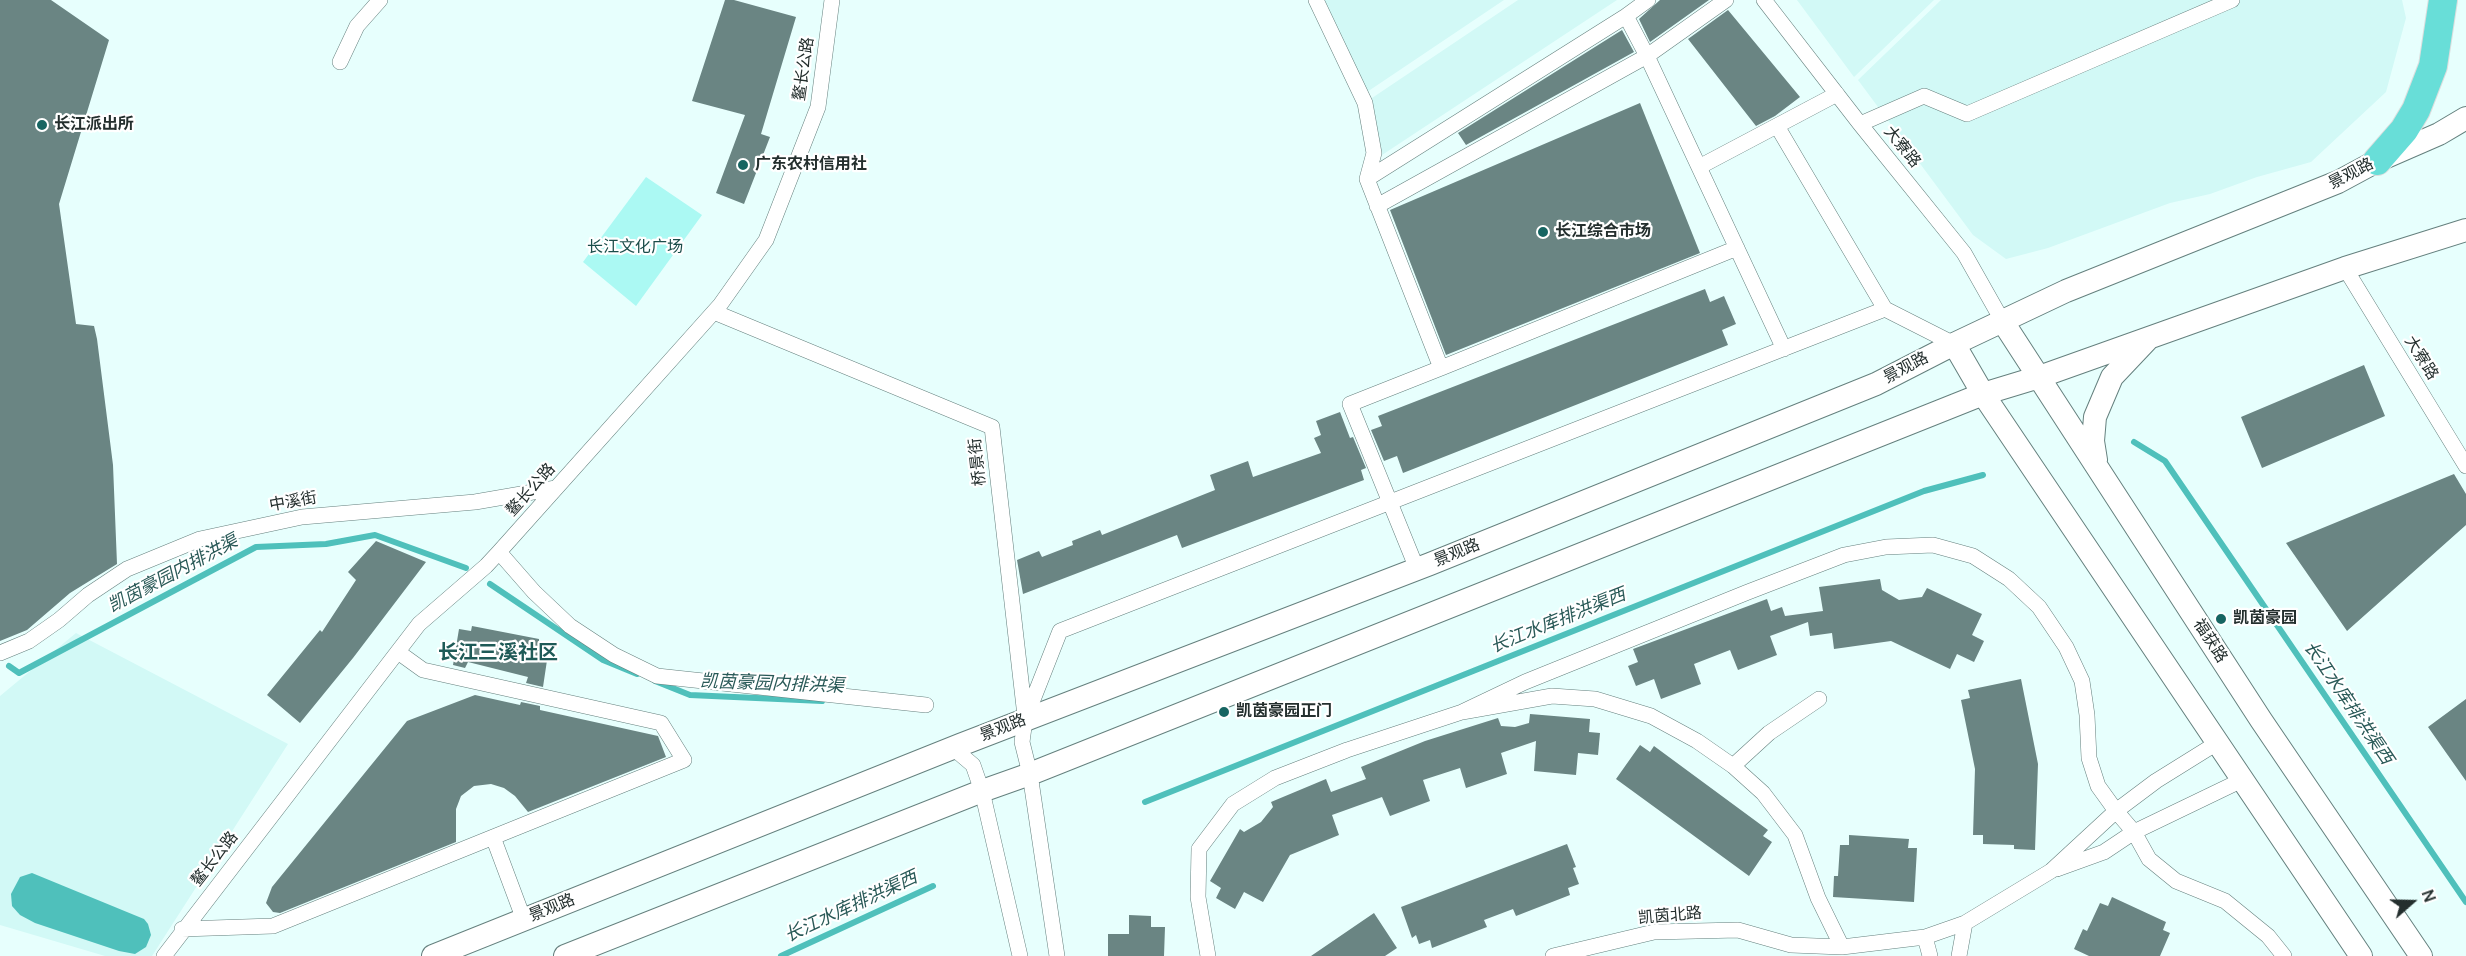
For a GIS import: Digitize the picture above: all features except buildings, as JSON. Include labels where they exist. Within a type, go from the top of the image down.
[{"type":"highway","points":[[2377,161],[2404,130],[2416,110],[2433,66],[2443,0]]},
{"type":"highway","points":[[2462,0],[2466,5]]},
{"type":"main road","name":"景观路","points":[[433,956],[953,748],[1417,569],[1876,384],[2066,291],[2338,182],[2377,161],[2439,134],[2466,118]]},
{"type":"main road","points":[[565,956],[1030,774],[1983,394],[2345,268],[2466,230]]},
{"type":"main road","name":"福获路","points":[[2002,322],[2261,720],[2421,956]]},
{"type":"main road","points":[[2098,467],[2093,441],[2095,417],[2112,377],[2150,337]]},
{"type":"main road","points":[[1954,344],[1983,394],[2361,956]]},
{"type":"street","points":[[340,62],[357,26],[380,0]]},
{"type":"street","name":"鳌长公路","points":[[164,956],[182,929],[419,624],[499,552],[714,312],[766,240],[818,107],[832,0]]},
{"type":"street","points":[[1316,0],[1365,103],[1374,153],[1367,179],[1441,368]]},
{"type":"street","points":[[1367,179],[1648,0]]},
{"type":"street","points":[[1377,206],[1647,56],[1726,0]]},
{"type":"street","name":"大寮路","points":[[1764,0],[1964,253],[2002,322]]},
{"type":"street","points":[[1860,124],[1924,96],[1967,114],[2232,0]]},
{"type":"street","points":[[1626,16],[1647,56],[1784,349]]},
{"type":"street","points":[[1699,167],[1837,94]]},
{"type":"street","points":[[1776,126],[1884,309],[1954,344]]},
{"type":"street","points":[[1417,569],[1350,404],[1737,248]]},
{"type":"street","name":"大寮路","points":[[2345,268],[2466,466]]},
{"type":"street","points":[[1058,956],[1030,774],[1022,742],[1025,720],[1060,631],[1390,504],[1884,309]]},
{"type":"street","name":"桥景街","points":[[714,312],[992,427],[1025,720]]},
{"type":"street","name":"中溪街","points":[[0,653],[29,641],[59,620],[88,595],[127,569],[200,539],[302,517],[475,501],[556,488]]},
{"type":"street","points":[[1208,956],[1198,897],[1198,849],[1233,804],[1275,778],[1347,750],[1462,712],[1536,678],[1844,555],[1886,547],[1933,545],[1973,556],[2009,579],[2039,607],[2066,646],[2082,681],[2087,715],[2089,758],[2098,786],[2134,832],[2149,859],[2176,881],[2225,901],[2268,936],[2284,956]]},
{"type":"street","points":[[499,552],[534,592],[570,626],[614,656],[657,676],[926,705]]},
{"type":"street","points":[[182,929],[273,926],[684,760],[660,723],[423,670],[398,652]]},
{"type":"street","points":[[1462,712],[1552,696],[1595,699],[1651,716],[1697,741],[1733,766],[1763,793],[1795,835],[1818,898],[1842,947]]},
{"type":"street","points":[[1733,766],[1769,733],[1819,699]]},
{"type":"street","points":[[2051,871],[2116,811],[2156,781],[2217,743]]},
{"type":"street","points":[[953,748],[973,765],[982,791],[1020,956]]},
{"type":"street","points":[[2051,871],[2104,852],[2134,832],[2242,780]]},
{"type":"street","points":[[493,837],[524,920]]},
{"type":"street","name":"凯茵北路","points":[[1553,956],[1654,932],[1738,930],[1791,945],[1842,947],[1925,937],[1965,923],[2051,871]]},
{"type":"street","points":[[1959,956],[1965,923]]},
{"type":"street","points":[[1925,937],[1930,956]]},
{"type":"shaded area","points":[[1323,0],[1504,0],[1367,92]]},
{"type":"shaded area","points":[[1518,0],[1617,0],[1382,155],[1372,98]]},
{"type":"shaded area","points":[[1797,0],[1934,0],[1854,77]]},
{"type":"shaded area","points":[[1941,0],[2402,0],[2406,18],[2386,92],[2311,162],[2257,177],[2210,194],[2170,203],[2048,248],[2006,259],[1973,235],[1858,80]]},
{"type":"shaded area","points":[[76,633],[288,744],[152,956],[105,956],[0,925],[0,696]]},
{"type":"shaded area","points":[[32,873],[144,919],[151,935],[146,947],[135,954],[119,951],[35,923],[20,915],[12,906],[11,894],[20,877]]},
{"type":"green space","name":"长江文化广场","points":[[646,177],[702,215],[636,306],[583,262]]},
{"type":"waterway","name":"长江水库排洪渠西","points":[[2134,442],[2165,461],[2466,902]]},
{"type":"waterway","name":"长江水库排洪渠西","points":[[1145,802],[1924,491],[1983,475]]},
{"type":"waterway","name":"凯茵豪园内排洪渠","points":[[9,666],[19,673],[256,547],[326,544],[375,535],[466,568]]},
{"type":"waterway","name":"凯茵豪园内排洪渠","points":[[490,584],[603,660],[637,674]]},
{"type":"waterway","name":"凯茵豪园内排洪渠","points":[[655,681],[690,695],[822,701]]},
{"type":"waterway","name":"长江水库排洪渠西","points":[[781,956],[933,886]]},
{"type":"place","name":"长江派出所","points":[[42,125]]},
{"type":"place","name":"广东农村信用社","points":[[743,165]]},
{"type":"place","name":"长江综合市场","points":[[1543,232]]},
{"type":"place","name":"凯茵豪园","points":[[2221,619]]},
{"type":"place","name":"凯茵豪园正门","points":[[1224,712]]},
{"type":"district","name":"长江三溪社区","points":[[498,653]]}]
